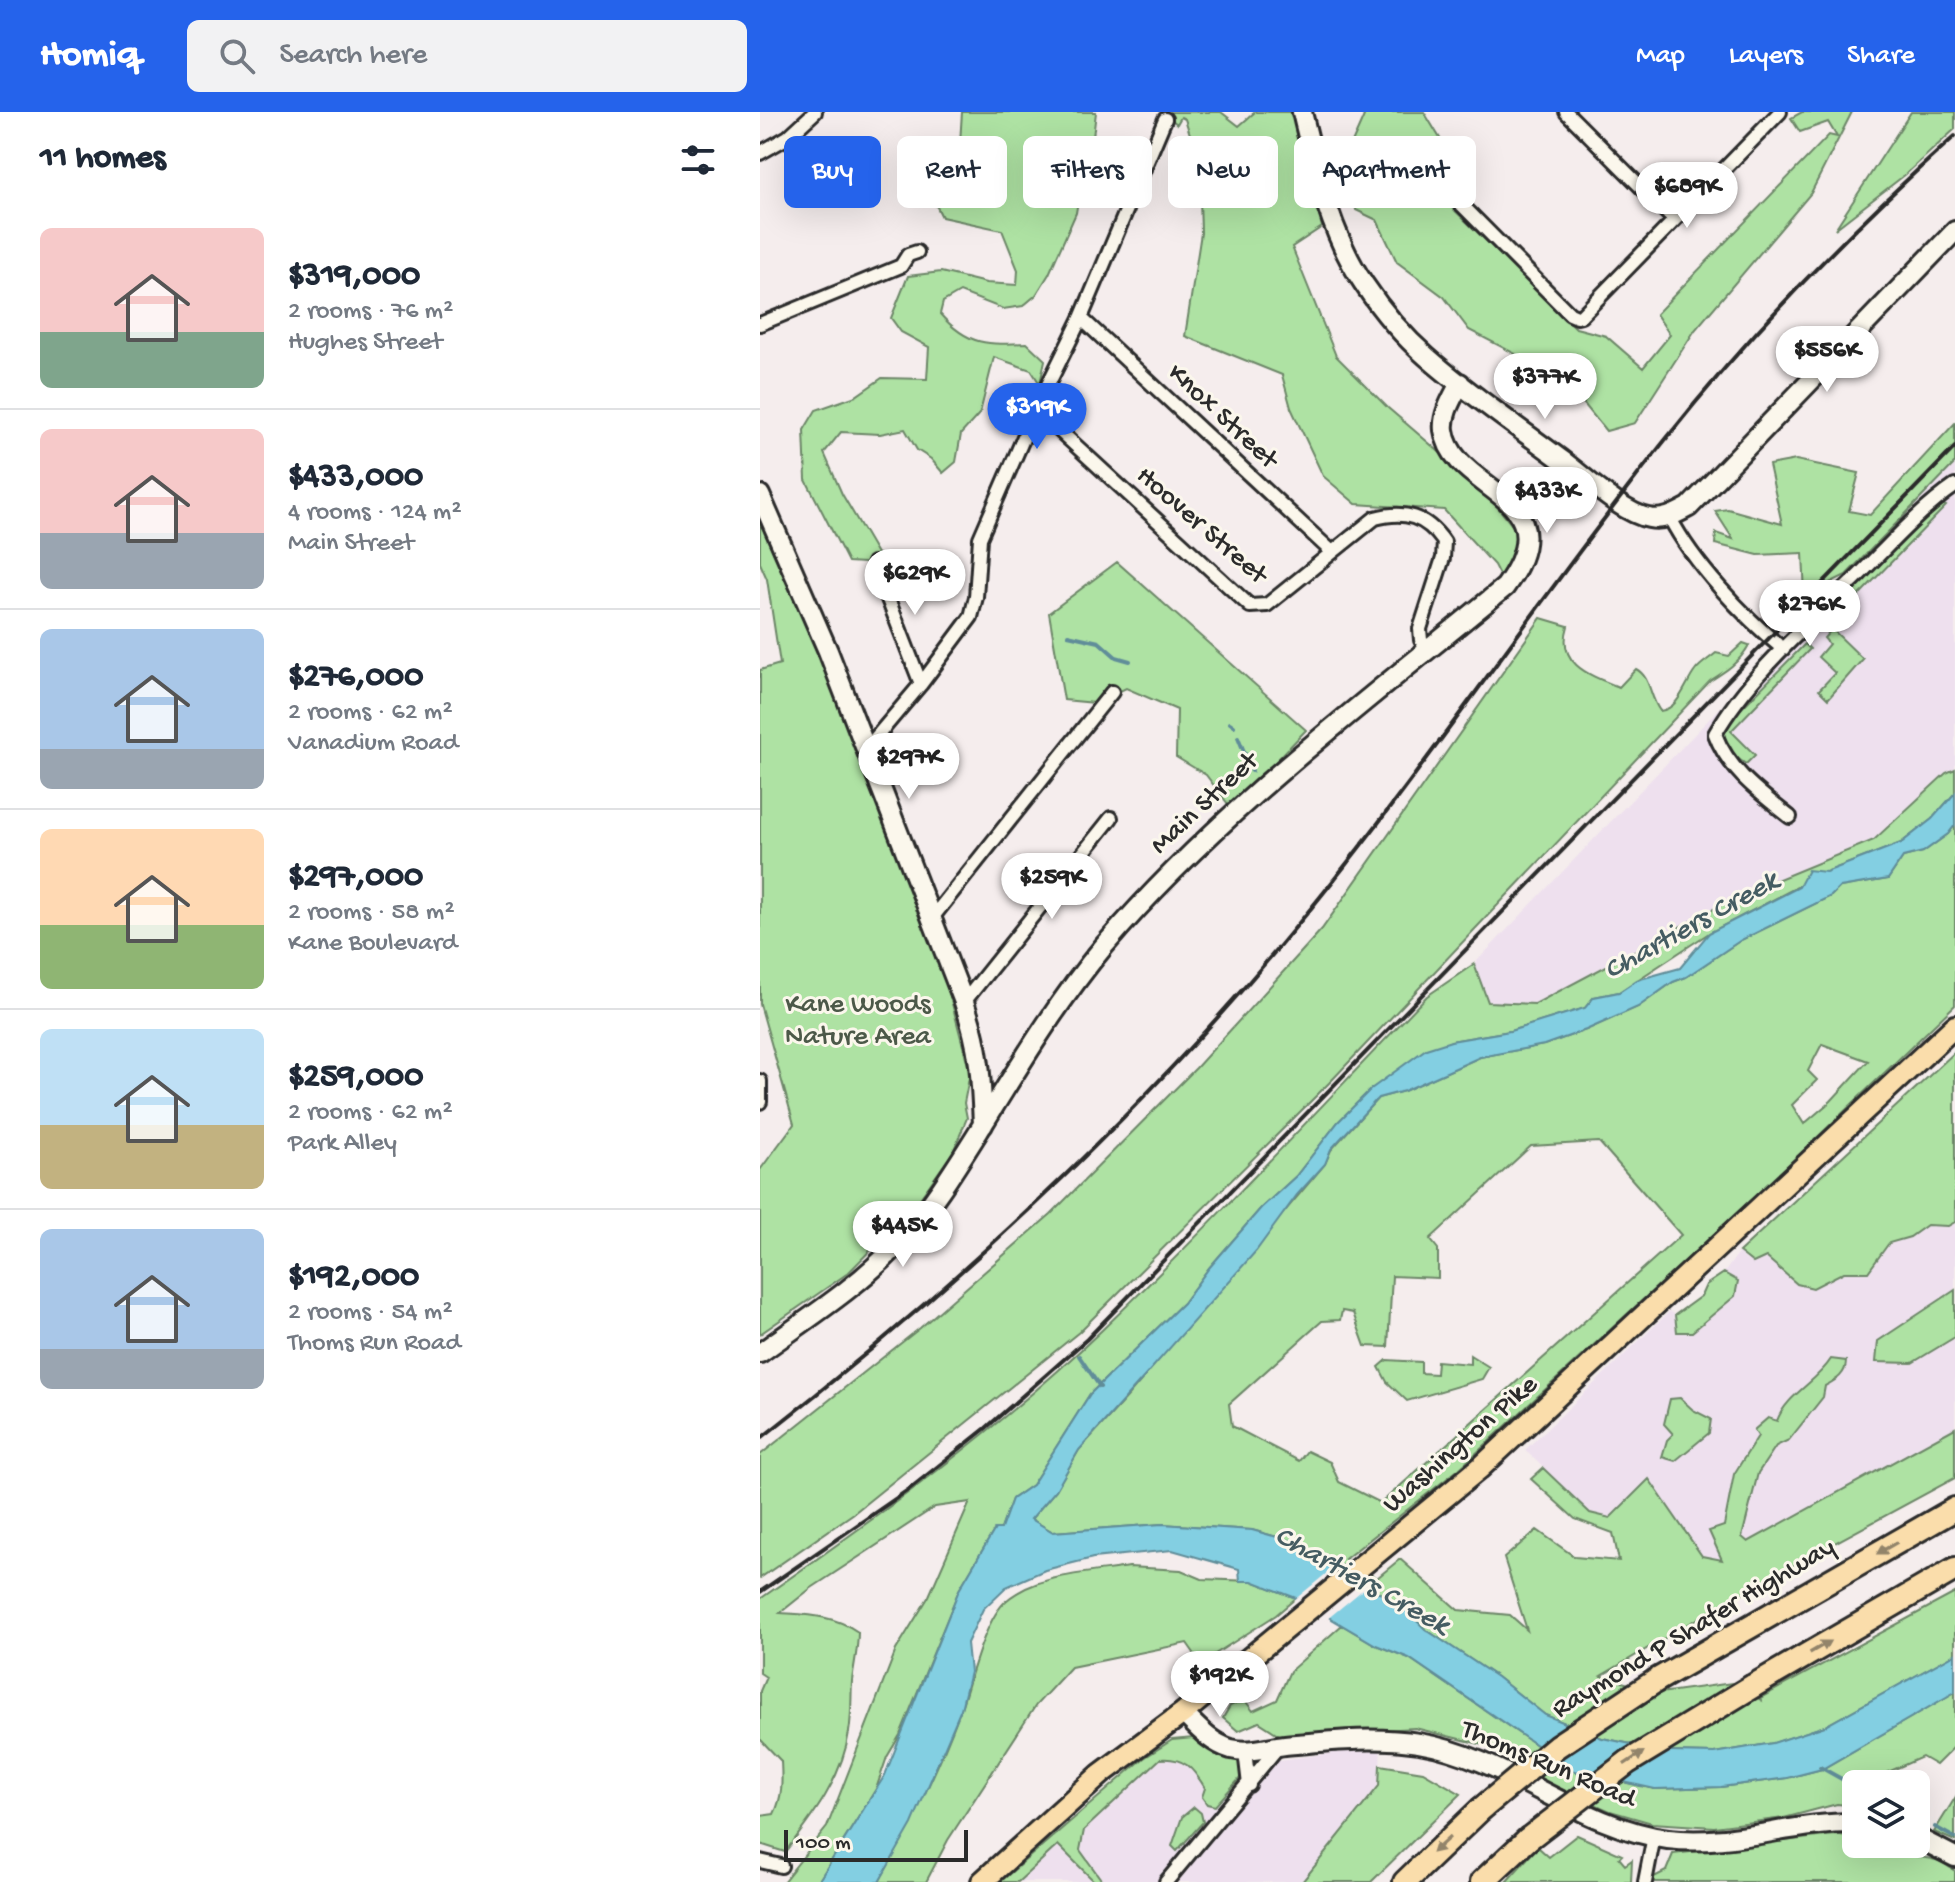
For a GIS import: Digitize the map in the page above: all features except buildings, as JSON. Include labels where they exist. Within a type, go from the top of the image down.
[{"type":"highway","name":"Raymond P Shafer Highway","points":[[1405,1882],[1480,1810],[1557,1746],[1657,1680],[1955,1509]]},
{"type":"highway","points":[[1482,1882],[1528,1839],[1628,1762],[1955,1569]]},
{"type":"main road","name":"Washington Pike","points":[[982,1882],[1101,1774],[1304,1616],[1480,1468],[1955,1026]]},
{"type":"street","points":[[760,153],[788,137],[815,112]]},
{"type":"street","points":[[1566,112],[1673,219]]},
{"type":"street","points":[[1465,208],[1570,314],[1581,316],[1780,112]]},
{"type":"street","points":[[1306,115],[1323,191],[1342,243],[1362,281],[1405,336],[1460,383],[1634,513],[1651,519],[1670,518],[1689,507],[1955,231]]},
{"type":"street","points":[[867,748],[921,684],[971,617],[976,597],[980,538],[1036,409],[1081,318],[1165,119]]},
{"type":"street","points":[[760,324],[901,266],[908,255],[917,252]]},
{"type":"street","name":"Knox Street","points":[[1081,318],[1331,551]]},
{"type":"street","name":"Main Street","points":[[760,1353],[860,1281],[897,1246],[946,1184],[1073,986],[1165,878],[1235,811],[1505,587],[1517,571],[1525,552],[1526,533],[1520,517],[1505,499],[1461,462],[1447,442],[1443,427],[1447,408],[1460,383]]},
{"type":"street","name":"Hoover Street","points":[[1036,409],[1250,606],[1267,605],[1331,551]]},
{"type":"street","points":[[1790,817],[1735,770],[1722,753],[1715,734],[1726,715],[1783,649],[1927,508],[1955,486]]},
{"type":"street","points":[[760,495],[867,748],[964,1002],[981,1060],[983,1125]]},
{"type":"street","points":[[1331,551],[1375,518],[1385,515],[1395,513],[1434,526],[1444,542],[1443,558],[1420,629],[1427,652]]},
{"type":"street","points":[[1670,518],[1685,548],[1754,623],[1783,649]]},
{"type":"street","points":[[874,563],[921,684]]},
{"type":"street","points":[[932,918],[1112,692]]},
{"type":"street","points":[[964,1002],[1111,818]]},
{"type":"street","points":[[760,1081],[760,1102]]},
{"type":"street","name":"Thoms Run Road","points":[[1183,1713],[1212,1741],[1245,1751],[1358,1738],[1420,1743],[1472,1759],[1617,1828],[1654,1836],[1687,1840],[1729,1839],[1810,1825],[1842,1824]]},
{"type":"street","points":[[1166,1882],[1279,1746]]},
{"type":"street","points":[[1245,1751],[1249,1785]]},
{"type":"street","points":[[1645,1882],[1654,1836]]},
{"type":"street","points":[[1930,1844],[1955,1857]]},
{"type":"street","points":[[760,1861],[781,1866]]},
{"type":"shaded area","points":[[1955,463],[1955,769],[1946,773],[1874,840],[1740,895],[1535,1005],[1488,1002],[1474,964]]},
{"type":"shaded area","points":[[1955,1222],[1955,1428],[1747,1543],[1738,1534],[1710,1531],[1723,1560],[1658,1618],[1610,1518],[1590,1513],[1525,1450],[1670,1311],[1693,1332],[1738,1281],[1724,1273],[1739,1252],[1746,1260],[1766,1257],[1797,1284],[1813,1288],[1844,1272],[1868,1272],[1889,1243],[1910,1237],[1927,1224],[1948,1226]]},
{"type":"shaded area","points":[[1170,1742],[1240,1765],[1381,1747],[1379,1786],[1302,1882],[1018,1882]]},
{"type":"green space","points":[[962,112],[1096,112],[1093,136],[1023,136],[1023,208],[1077,208],[1049,274],[1036,295],[1023,306],[1003,309],[960,292],[943,302],[940,314],[960,332],[979,341],[1027,343],[1045,360],[1040,384],[1031,370],[994,357],[980,413],[961,434],[956,462],[943,473],[931,459],[917,450],[905,429],[880,434],[841,432],[824,453],[842,494],[879,557],[864,563],[848,562],[806,480],[804,430],[816,410],[856,396],[882,378],[927,379],[929,347],[901,332],[891,318],[908,276],[941,272],[986,283],[1017,285],[1018,270],[1002,230],[942,217],[938,208],[1007,208],[1007,136],[960,136]]},
{"type":"green space","points":[[1162,112],[1221,112],[1239,126],[1255,112],[1293,112],[1299,136],[1294,136],[1294,208],[1317,208],[1322,227],[1292,247],[1336,356],[1388,408],[1486,492],[1518,533],[1514,567],[1500,577],[1494,565],[1444,510],[1356,504],[1323,476],[1291,408],[1282,375],[1185,336],[1201,233],[1200,208],[1278,208],[1278,136],[1191,136],[1185,119],[1181,117],[1177,124]]},
{"type":"green space","points":[[1360,112],[1424,112],[1439,136],[1355,136],[1364,116]]},
{"type":"green space","points":[[1802,112],[1852,112],[1811,193],[1695,330],[1635,423],[1606,431],[1564,379],[1469,330],[1444,297],[1397,262],[1377,220],[1356,210],[1452,208],[1576,328],[1606,336],[1643,368],[1670,335],[1656,314],[1829,135],[1837,137],[1828,122],[1800,132],[1791,118]]},
{"type":"green space","points":[[1911,112],[1955,112],[1955,129],[1906,174],[1835,229]]},
{"type":"green space","points":[[1955,423],[1955,463],[1846,575],[1805,595],[1803,553],[1758,555],[1715,544],[1716,533],[1733,539],[1715,511],[1728,509],[1782,524],[1769,465],[1796,460],[1859,473],[1849,511],[1870,515]]},
{"type":"green space","points":[[1939,502],[1946,506],[1829,626],[1824,621]]},
{"type":"green space","name":"Kane Woods Nature Area","points":[[760,522],[822,663],[940,957],[970,1073],[964,1103],[967,1118],[953,1152],[916,1204],[848,1273],[760,1334],[760,1170],[794,1124],[760,1004],[760,670],[780,664],[767,579],[760,563]]},
{"type":"green space","points":[[1117,562],[1306,730],[1231,808],[1206,775],[1176,757],[1177,710],[1126,688],[1095,703],[1064,700],[1049,613]]},
{"type":"green space","points":[[1541,618],[1568,626],[1567,650],[1571,659],[1597,678],[1619,687],[1636,669],[1641,672],[1660,711],[1677,701],[1697,668],[1716,653],[1729,656],[1743,643],[1749,645],[1736,662],[1710,681],[1332,1080],[1079,1332],[854,1513],[760,1578],[760,1455],[920,1328],[1051,1214],[1196,1068],[1322,929]]},
{"type":"green space","points":[[1832,629],[1863,659],[1828,699],[1819,690],[1835,673],[1818,657],[1829,644],[1824,638]]},
{"type":"green space","points":[[1805,644],[1810,649],[1731,731],[1755,755],[1746,764],[1729,748],[1724,726]]},
{"type":"green space","points":[[1955,769],[1955,793],[1932,819],[1901,843],[1826,872],[1709,933],[1619,992],[1594,997],[1585,1008],[1510,1031],[1451,1041],[1371,1089],[1338,1122],[1296,1176],[1261,1208],[1183,1303],[1090,1394],[1032,1485],[1012,1499],[1001,1529],[995,1529],[959,1590],[876,1789],[818,1882],[783,1882],[827,1827],[896,1650],[929,1596],[970,1502],[935,1507],[810,1589],[780,1613],[830,1619],[858,1632],[850,1726],[840,1766],[816,1811],[785,1852],[760,1844],[760,1816],[774,1814],[782,1782],[781,1761],[760,1739],[760,1691],[766,1677],[760,1673],[760,1599],[937,1471],[1062,1367],[1185,1248],[1427,996],[1474,964],[1488,1002],[1535,1004],[1740,895],[1874,840],[1946,773]]},
{"type":"green space","points":[[1955,825],[1955,1005],[1776,1177],[1459,1469],[1345,1559],[1377,1578],[1400,1559],[1458,1610],[1510,1615],[1527,1630],[1504,1558],[1537,1530],[1575,1557],[1619,1561],[1613,1533],[1575,1519],[1531,1479],[1543,1468],[1590,1513],[1610,1518],[1649,1479],[1702,1556],[1722,1560],[1709,1531],[1724,1526],[1734,1474],[1758,1436],[1754,1430],[1768,1418],[1777,1421],[1787,1404],[1831,1359],[1846,1361],[1842,1373],[1825,1386],[1823,1397],[1789,1440],[1776,1446],[1758,1473],[1742,1537],[1748,1542],[1955,1428],[1955,1478],[1731,1599],[1601,1676],[1660,1693],[1732,1683],[1761,1700],[1955,1593],[1955,1654],[1825,1726],[1774,1743],[1714,1753],[1670,1752],[1602,1738],[1545,1715],[1497,1677],[1425,1629],[1404,1608],[1295,1542],[1252,1530],[1162,1524],[1053,1532],[1031,1519],[1056,1490],[1079,1450],[1378,1098],[1404,1091],[1480,1057],[1544,1045],[1638,1007],[1741,940],[1831,896],[1840,887],[1888,879],[1903,857],[1923,852]],"holes":[[[1822,1044],[1868,1061],[1831,1101],[1804,1124],[1792,1105],[1817,1080],[1808,1071]],[[1599,1142],[1681,1235],[1381,1503],[1339,1482],[1330,1462],[1307,1451],[1299,1461],[1232,1426],[1229,1404],[1322,1321],[1340,1320],[1342,1311],[1353,1313],[1365,1346],[1388,1347],[1392,1276],[1438,1278],[1438,1249],[1430,1239],[1531,1146]]]},
{"type":"green space","points":[[1955,1052],[1955,1222],[1948,1226],[1927,1225],[1910,1237],[1889,1243],[1868,1272],[1844,1272],[1813,1288],[1797,1284],[1766,1257],[1753,1263],[1739,1252]]},
{"type":"green space","points":[[1724,1273],[1738,1281],[1735,1296],[1692,1332],[1677,1332],[1675,1315],[1701,1296],[1706,1285]]},
{"type":"green space","points":[[1955,1290],[1955,1337],[1912,1363],[1876,1362],[1878,1341]]},
{"type":"green space","points":[[1470,1355],[1489,1367],[1482,1379],[1407,1401],[1387,1382],[1379,1367],[1387,1360],[1421,1362],[1421,1373],[1436,1374],[1437,1361],[1470,1364]]},
{"type":"green space","points":[[1680,1398],[1693,1410],[1711,1419],[1709,1433],[1675,1461],[1662,1457],[1667,1440],[1673,1434],[1664,1424],[1670,1399]]},
{"type":"green space","points":[[1129,1567],[1181,1570],[1202,1579],[1252,1581],[1296,1598],[1276,1615],[1201,1663],[1187,1643],[1071,1667],[1036,1705],[948,1840],[926,1882],[879,1882],[942,1755],[985,1636],[999,1609],[1020,1591],[1049,1580]]},
{"type":"green space","points":[[1342,1625],[1376,1645],[1409,1658],[1574,1771],[1654,1789],[1721,1787],[1787,1778],[1822,1769],[1955,1692],[1955,1746],[1936,1765],[1922,1757],[1893,1770],[1842,1770],[1842,1805],[1784,1818],[1714,1827],[1652,1823],[1610,1811],[1554,1786],[1488,1746],[1415,1728],[1281,1736],[1259,1722],[1238,1731],[1223,1718],[1230,1706],[1244,1699],[1253,1711],[1277,1700],[1290,1671]]},
{"type":"green space","points":[[1194,1738],[1240,1758],[1242,1776],[1215,1806],[1207,1804],[1202,1797],[1205,1788],[1187,1765],[1160,1759],[1084,1830],[1080,1850],[1103,1882],[1095,1882],[1058,1845],[1018,1882],[1000,1882],[1144,1758],[1172,1740]]},
{"type":"green space","points":[[1380,1765],[1423,1772],[1461,1794],[1371,1882],[1302,1882],[1379,1786]]},
{"type":"green space","points":[[1955,1798],[1955,1841],[1934,1832]]},
{"type":"green space","points":[[1194,1807],[1201,1813],[1203,1822],[1177,1851],[1172,1846],[1182,1817]]},
{"type":"green space","points":[[1577,1835],[1622,1855],[1619,1858],[1625,1865],[1632,1860],[1631,1882],[1506,1882],[1536,1849],[1539,1848],[1549,1857]]},
{"type":"green space","points":[[1842,1835],[1842,1858],[1925,1858],[1939,1861],[1955,1871],[1955,1882],[1652,1882],[1654,1877],[1666,1871],[1673,1854]]},
{"type":"water","name":"Chartiers Creek","points":[[1955,793],[1955,825],[1948,834],[1923,852],[1903,857],[1888,879],[1840,887],[1831,896],[1741,940],[1638,1007],[1586,1030],[1544,1045],[1480,1057],[1404,1091],[1378,1098],[1331,1149],[1325,1164],[1297,1195],[1256,1251],[1079,1450],[1056,1490],[1031,1519],[1053,1532],[1162,1524],[1252,1530],[1295,1542],[1404,1608],[1425,1629],[1497,1677],[1545,1715],[1602,1738],[1670,1752],[1714,1753],[1773,1743],[1825,1726],[1955,1654],[1955,1692],[1822,1769],[1787,1778],[1721,1787],[1655,1789],[1574,1771],[1409,1658],[1376,1645],[1296,1598],[1252,1581],[1240,1581],[1239,1569],[1172,1550],[1093,1558],[1045,1570],[1006,1587],[983,1609],[967,1643],[970,1672],[961,1709],[912,1824],[879,1882],[818,1882],[885,1775],[959,1590],[995,1529],[1001,1529],[1012,1499],[1032,1485],[1090,1394],[1183,1303],[1261,1208],[1296,1176],[1338,1122],[1371,1089],[1426,1049],[1451,1041],[1510,1031],[1585,1008],[1594,997],[1619,992],[1637,980],[1680,968],[1709,933],[1799,887],[1808,870],[1826,872],[1901,843],[1932,819]]},
{"type":"pier","points":[[1339,1563],[1371,1583],[1326,1620],[1293,1601]]},
{"type":"waterway","points":[[1068,635],[1099,642],[1116,657],[1130,661]]},
{"type":"waterway","points":[[1230,723],[1234,726]]},
{"type":"waterway","points":[[1238,737],[1252,771]]},
{"type":"waterway","points":[[1079,1356],[1100,1387]]},
{"type":"waterway","points":[[1820,1767],[1842,1779]]},
{"type":"waterway","points":[[1935,1827],[1955,1838]]},
{"type":"railway","points":[[760,1439],[903,1322],[1041,1199],[1234,1000],[1342,869],[1572,561],[1699,398],[1804,281],[1955,136]]},
{"type":"railway","points":[[760,1592],[908,1490],[986,1428],[1087,1339],[1955,447]]}]
